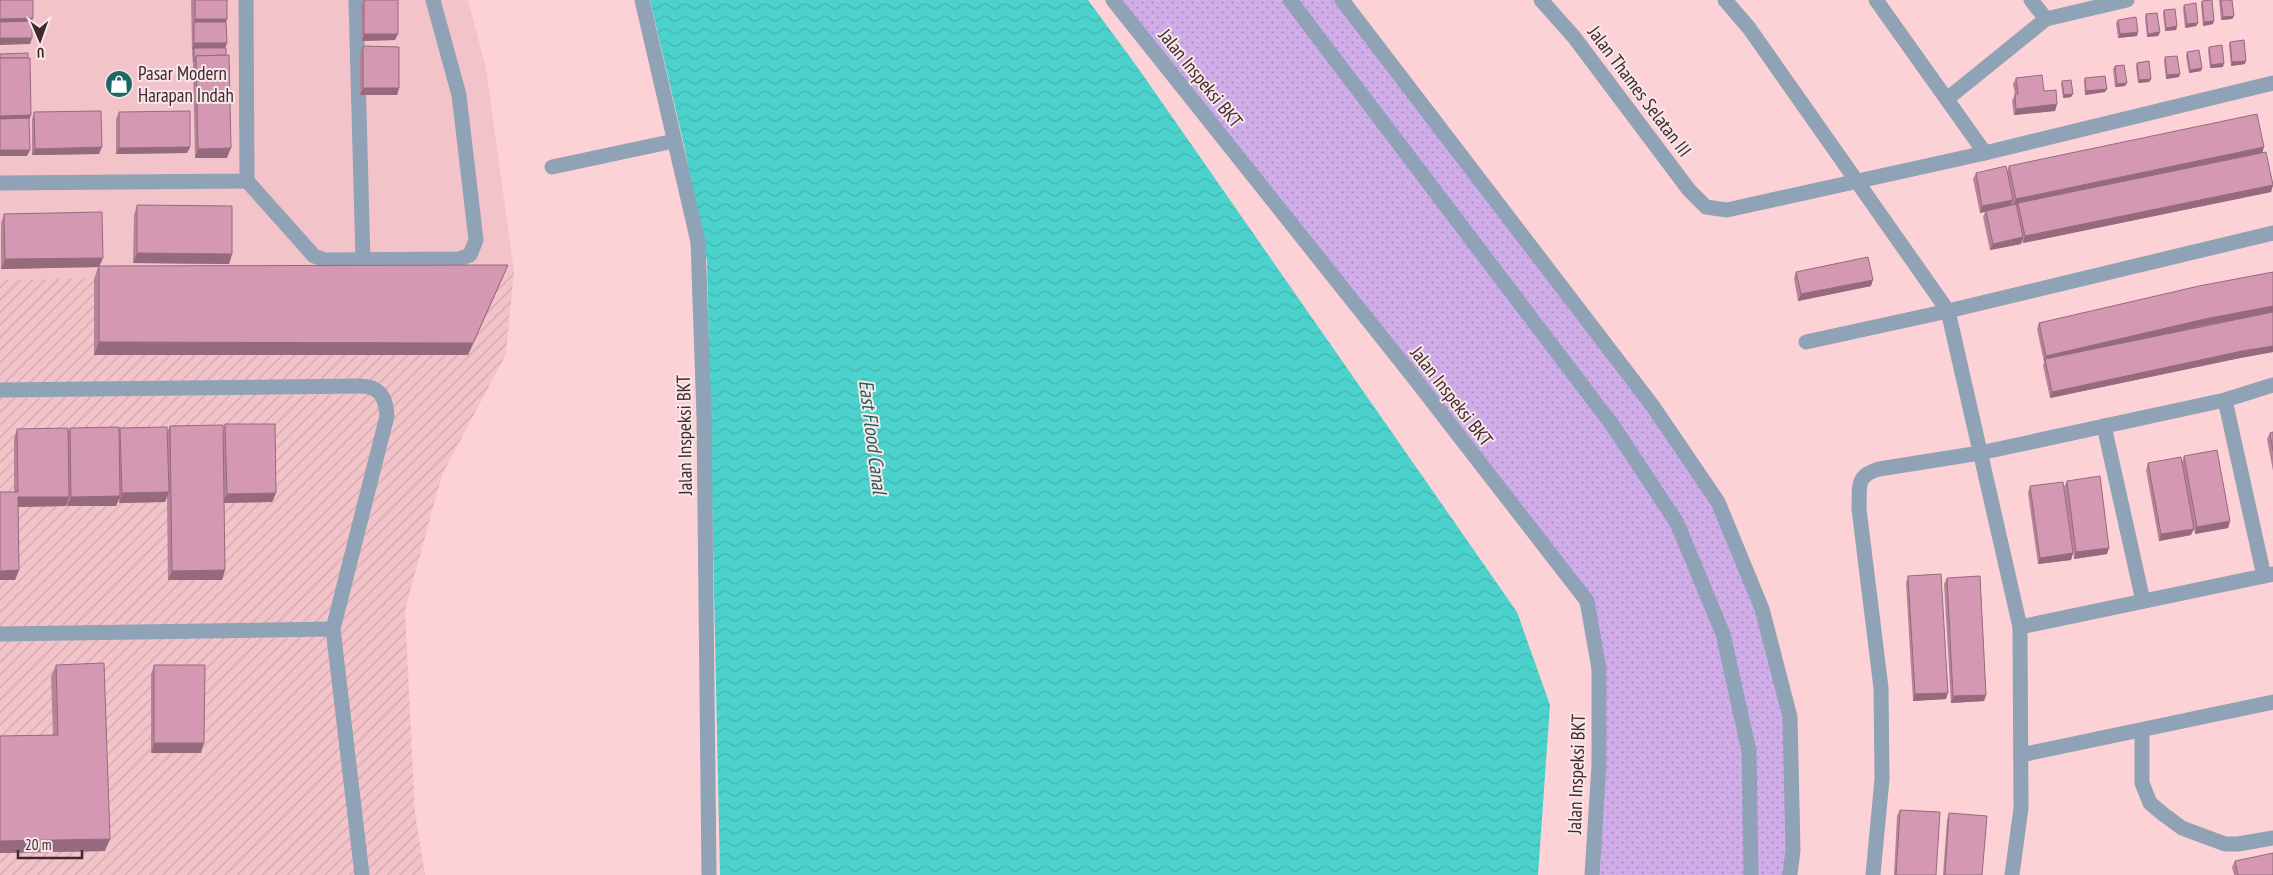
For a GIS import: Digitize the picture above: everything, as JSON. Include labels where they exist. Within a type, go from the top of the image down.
[{"type":"street","points":[[246,0],[247,181],[314,256],[325,260],[459,259],[470,255],[476,240],[459,95],[433,0]]},
{"type":"street","points":[[356,0],[363,260]]},
{"type":"street","name":"Jalan Inspeksi BKT","points":[[642,0],[698,242],[700,267],[704,416],[709,875]]},
{"type":"street","name":"Jalan Inspeksi BKT","points":[[1113,0],[1588,601],[1599,669],[1598,765],[1592,875]]},
{"type":"street","points":[[1290,0],[1613,426],[1677,523],[1723,634],[1748,751],[1751,875]]},
{"type":"street","points":[[1342,0],[1652,406],[1718,502],[1762,609],[1790,717],[1793,850],[1790,875]]},
{"type":"street","name":"Jalan Thames Selatan III","points":[[1541,0],[1574,37],[1689,190],[1706,208],[1727,210],[1857,182]]},
{"type":"street","points":[[1725,0],[1749,28],[1948,311],[2020,627],[2021,808],[2012,875]]},
{"type":"street","points":[[1876,0],[1985,153]]},
{"type":"street","points":[[2031,0],[2046,19]]},
{"type":"street","points":[[1947,99],[2046,19],[2127,0]]},
{"type":"street","points":[[1857,182],[2273,83]]},
{"type":"street","points":[[552,167],[674,141]]},
{"type":"street","points":[[0,183],[247,181]]},
{"type":"street","points":[[1806,342],[1948,311],[2273,233]]},
{"type":"street","points":[[1873,875],[1882,779],[1880,688],[1859,508],[1860,483],[1867,472],[1980,452],[2104,426],[2225,400],[2273,385]]},
{"type":"street","points":[[0,390],[358,386],[372,388],[382,394],[386,403],[386,416],[333,628],[362,875]]},
{"type":"street","points":[[2020,627],[2268,575],[2225,400]]},
{"type":"street","points":[[2104,426],[2143,601]]},
{"type":"street","points":[[0,634],[333,628]]},
{"type":"street","points":[[2021,755],[2273,702]]},
{"type":"street","points":[[2142,731],[2142,783],[2150,803],[2163,814],[2182,828],[2225,844],[2238,844],[2273,838]]},
{"type":"shaded area","points":[[0,0],[468,0],[486,69],[514,271],[0,280]]},
{"type":"shaded area","points":[[1113,0],[1342,0],[1718,502],[1762,609],[1790,717],[1790,875],[1591,875],[1599,669],[1587,601]]},
{"type":"shaded area","points":[[514,271],[506,354],[442,475],[405,610],[415,813],[425,875],[0,875],[0,280]]},
{"type":"water","name":"East Flood Canal","points":[[650,0],[1088,0],[1138,68],[1517,612],[1550,705],[1538,875],[720,875],[707,261],[684,145]]},
{"type":"building","points":[[0,0],[33,0],[33,18],[0,19]]},
{"type":"building","points":[[195,0],[227,0],[227,19],[195,19]]},
{"type":"building","points":[[364,0],[398,0],[398,34],[364,34]]},
{"type":"building","points":[[2212,0],[2214,21],[2204,22],[2202,1]]},
{"type":"building","points":[[2221,0],[2232,0],[2234,16],[2223,17]]},
{"type":"building","points":[[2196,3],[2198,23],[2187,24],[2184,5]]},
{"type":"building","points":[[2175,9],[2177,26],[2166,28],[2164,10]]},
{"type":"building","points":[[2157,13],[2160,32],[2148,34],[2146,14]]},
{"type":"building","points":[[2136,17],[2138,32],[2120,34],[2118,20]]},
{"type":"building","points":[[32,21],[32,38],[0,38],[0,22]]},
{"type":"building","points":[[194,22],[226,22],[227,43],[194,43]]},
{"type":"building","points":[[2244,40],[2246,61],[2232,62],[2230,42]]},
{"type":"building","points":[[2222,45],[2224,63],[2211,65],[2209,47]]},
{"type":"building","points":[[363,46],[399,47],[399,88],[363,88]]},
{"type":"building","points":[[194,48],[226,48],[226,55],[196,56],[194,62]]},
{"type":"building","points":[[2199,50],[2202,68],[2190,70],[2187,52]]},
{"type":"building","points":[[28,53],[28,58],[0,58],[0,54]]},
{"type":"building","points":[[229,55],[231,148],[198,149],[196,56]]},
{"type":"building","points":[[2177,56],[2180,74],[2167,75],[2165,57]]},
{"type":"building","points":[[0,58],[30,58],[31,115],[0,116]]},
{"type":"building","points":[[2149,61],[2151,79],[2139,80],[2137,63]]},
{"type":"building","points":[[2124,65],[2127,83],[2117,84],[2115,66]]},
{"type":"building","points":[[2042,75],[2044,91],[2056,90],[2057,104],[2016,109],[2015,94],[2018,94],[2016,78]]},
{"type":"building","points":[[2105,76],[2107,89],[2086,91],[2085,78]]},
{"type":"building","points":[[2071,80],[2073,94],[2064,95],[2062,81]]},
{"type":"building","points":[[101,111],[102,147],[35,149],[34,112]]},
{"type":"building","points":[[190,111],[190,147],[119,148],[119,112]]},
{"type":"building","points":[[2257,114],[2264,147],[2016,199],[2009,166]]},
{"type":"building","points":[[29,118],[30,150],[0,150],[0,119]]},
{"type":"building","points":[[2266,152],[2273,185],[2025,236],[2018,203]]},
{"type":"building","points":[[2006,166],[2013,200],[1982,206],[1976,173]]},
{"type":"building","points":[[2016,204],[2023,237],[1993,244],[1986,211]]},
{"type":"building","points":[[137,205],[232,206],[232,254],[137,253]]},
{"type":"building","points":[[102,212],[103,258],[5,259],[4,214]]},
{"type":"building","points":[[1868,257],[1873,280],[1801,294],[1796,272]]},
{"type":"building","points":[[508,265],[473,343],[99,342],[99,266]]},
{"type":"building","points":[[2273,272],[2273,306],[2205,319],[2046,356],[2039,323],[2199,286]]},
{"type":"building","points":[[2273,312],[2273,346],[2052,392],[2045,359]]},
{"type":"building","points":[[225,424],[275,424],[276,493],[227,494]]},
{"type":"building","points":[[223,425],[225,570],[172,571],[170,426]]},
{"type":"building","points":[[119,427],[120,496],[71,497],[70,428]]},
{"type":"building","points":[[167,427],[169,492],[122,493],[120,428]]},
{"type":"building","points":[[68,428],[69,497],[18,497],[19,570],[0,571],[0,492],[18,492],[17,429]]},
{"type":"building","points":[[2273,432],[2273,451],[2270,433]]},
{"type":"building","points":[[2217,450],[2230,521],[2197,527],[2184,456]]},
{"type":"building","points":[[2181,457],[2194,529],[2161,534],[2148,463]]},
{"type":"building","points":[[2100,476],[2109,548],[2076,552],[2067,481]]},
{"type":"building","points":[[2063,482],[2073,553],[2040,558],[2030,486]]},
{"type":"building","points":[[1941,574],[1948,693],[1915,694],[1908,576]]},
{"type":"building","points":[[1980,576],[1986,695],[1953,696],[1947,578]]},
{"type":"building","points":[[104,663],[110,839],[0,841],[0,736],[58,735],[56,665]]},
{"type":"building","points":[[154,665],[205,665],[204,743],[154,743]]},
{"type":"building","points":[[1900,810],[1940,812],[1936,875],[1896,875]]},
{"type":"building","points":[[1949,813],[1987,816],[1982,875],[1945,875]]},
{"type":"building","points":[[2273,853],[2273,875],[2238,875],[2235,861]]},
{"type":"place","name":"Pasar Modern Harapan Indah","points":[[119,84]]}]
